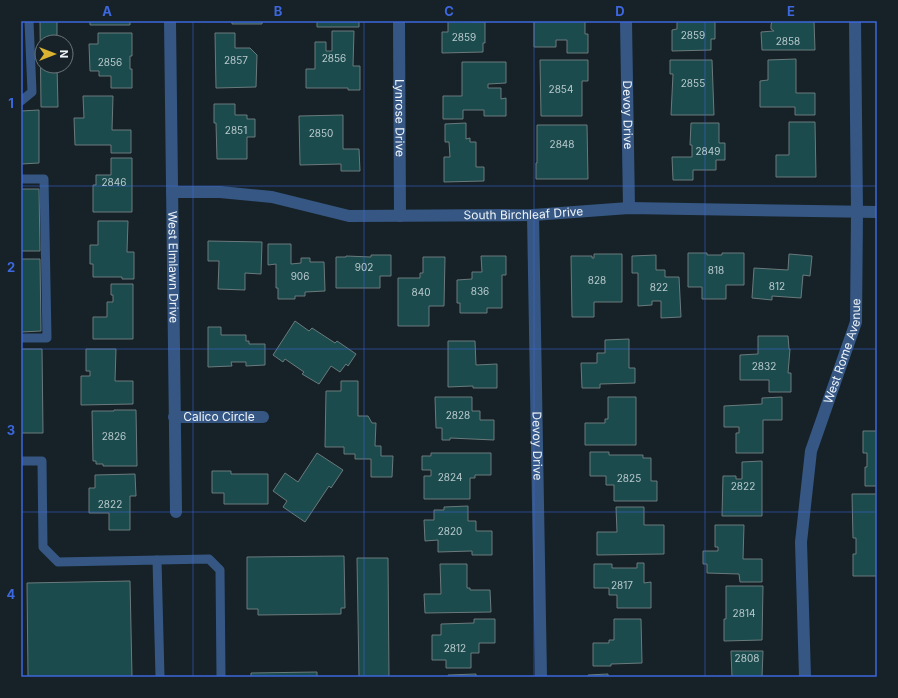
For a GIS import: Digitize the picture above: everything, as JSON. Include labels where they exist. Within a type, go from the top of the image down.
[{"type":"street","name":"West Elmlawn Drive","points":[[170,21],[176,512]]},
{"type":"street","name":"Lynrose Drive","points":[[399,21],[400,216]]},
{"type":"street","name":"Devoy Drive","points":[[626,21],[629,208]]},
{"type":"street","name":"West Rome Avenue","points":[[805,677],[801,542],[811,451],[856,322],[857,212],[855,21]]},
{"type":"street","name":"South Birchleaf Drive","points":[[172,192],[220,192],[272,197],[349,216],[533,215],[629,208],[877,212]]},
{"type":"street","name":"Devoy Drive","points":[[533,215],[541,677]]},
{"type":"street","name":"Calico Circle","points":[[174,418],[263,417]]},
{"type":"lane","points":[[21,101],[32,92],[29,21]]},
{"type":"lane","points":[[21,179],[44,179],[47,338],[21,338]]},
{"type":"lane","points":[[21,461],[42,461],[43,547],[58,562],[209,559],[220,570],[221,677]]},
{"type":"lane","points":[[157,560],[160,677]]},
{"type":"building","points":[[40,21],[57,21],[57,34],[40,34]]},
{"type":"building","points":[[90,21],[130,21],[130,25],[90,25]]},
{"type":"building","points":[[232,21],[262,21],[262,24],[232,24]]},
{"type":"building","points":[[317,21],[359,21],[359,27],[317,27]]},
{"type":"building","points":[[448,21],[485,22],[485,43],[483,43],[483,52],[442,53],[442,32],[448,32]]},
{"type":"building","points":[[534,21],[585,21],[585,34],[588,34],[588,53],[567,53],[567,40],[556,40],[556,47],[534,47]]},
{"type":"building","points":[[677,21],[715,21],[715,39],[711,39],[711,50],[672,51],[672,30],[677,29]]},
{"type":"building","points":[[772,21],[814,21],[815,50],[762,50],[761,32],[774,31],[771,29]]},
{"type":"building","points":[[332,31],[354,31],[353,66],[360,66],[360,90],[348,90],[348,88],[306,88],[306,69],[315,69],[315,42],[326,42],[326,51],[332,51]]},
{"type":"building","points":[[98,33],[132,33],[132,56],[130,56],[130,69],[132,69],[132,88],[111,88],[111,76],[99,76],[99,71],[90,71],[89,44],[98,44]]},
{"type":"building","points":[[215,33],[235,33],[235,48],[250,48],[257,55],[256,87],[216,88]]},
{"type":"building","points":[[796,59],[796,93],[815,93],[815,115],[795,115],[795,107],[760,107],[760,81],[768,80],[768,60]]},
{"type":"building","points":[[540,60],[588,60],[588,81],[582,81],[582,116],[541,116]]},
{"type":"building","points":[[670,60],[712,60],[714,115],[671,115],[673,74],[670,74]]},
{"type":"building","points":[[462,62],[506,62],[506,83],[488,84],[488,88],[501,88],[501,99],[506,98],[506,116],[484,116],[484,110],[463,110],[463,119],[443,119],[443,96],[462,96]]},
{"type":"building","points":[[41,74],[57,74],[58,107],[41,107]]},
{"type":"building","points":[[83,96],[113,96],[112,130],[131,130],[131,153],[111,153],[111,145],[75,145],[74,118],[84,118]]},
{"type":"building","points":[[214,104],[235,104],[235,115],[247,115],[247,119],[255,119],[255,137],[247,137],[247,159],[217,159]]},
{"type":"building","points":[[39,110],[39,163],[21,164],[21,111]]},
{"type":"building","points":[[343,115],[343,149],[359,149],[360,171],[341,171],[341,164],[300,165],[299,116]]},
{"type":"building","points":[[789,122],[815,122],[816,177],[776,177],[776,155],[789,155]]},
{"type":"building","points":[[466,123],[466,139],[470,138],[470,142],[476,142],[476,167],[484,167],[484,181],[444,182],[444,157],[450,157],[449,142],[445,142],[445,124]]},
{"type":"building","points":[[691,123],[719,123],[719,143],[725,143],[725,160],[716,160],[716,170],[693,170],[693,180],[673,180],[672,157],[692,157],[692,145],[690,145]]},
{"type":"building","points":[[537,125],[587,125],[588,179],[536,179]]},
{"type":"building","points":[[111,158],[132,158],[132,212],[93,212],[93,185],[96,185],[96,175],[111,175]]},
{"type":"building","points":[[21,189],[39,189],[40,251],[21,251]]},
{"type":"building","points":[[98,221],[128,221],[127,252],[134,252],[134,279],[122,279],[122,277],[93,277],[93,264],[90,264],[90,245],[98,245]]},
{"type":"building","points":[[208,241],[262,242],[261,274],[245,273],[245,290],[218,289],[219,261],[208,261]]},
{"type":"building","points":[[268,244],[291,244],[291,264],[301,263],[301,258],[310,258],[310,262],[324,262],[325,291],[305,292],[305,296],[295,296],[295,299],[278,299],[278,288],[276,288],[276,264],[268,265]]},
{"type":"building","points":[[688,253],[722,255],[722,253],[744,253],[744,285],[726,285],[726,299],[702,299],[702,287],[688,287]]},
{"type":"building","points":[[594,254],[622,254],[622,302],[594,302],[594,317],[572,317],[571,256],[592,256],[592,258],[594,258]]},
{"type":"building","points":[[789,254],[812,256],[810,276],[803,275],[801,298],[772,296],[772,300],[752,298],[754,268],[788,270]]},
{"type":"building","points":[[371,255],[391,255],[391,276],[380,276],[380,288],[336,288],[336,257],[371,257]]},
{"type":"building","points":[[656,255],[656,270],[665,270],[665,277],[679,277],[681,317],[661,318],[661,301],[652,301],[652,305],[638,306],[638,273],[632,273],[632,256]]},
{"type":"building","points":[[481,256],[506,256],[506,275],[502,275],[502,308],[487,308],[487,313],[460,313],[460,303],[457,303],[457,280],[472,279],[472,272],[482,272]]},
{"type":"building","points":[[423,257],[445,257],[444,306],[429,306],[429,326],[398,326],[398,278],[420,278],[420,273],[423,273]]},
{"type":"building","points":[[21,259],[40,259],[41,331],[21,332]]},
{"type":"building","points":[[111,284],[133,284],[133,339],[93,339],[93,317],[107,317],[107,302],[113,302],[113,295],[111,295]]},
{"type":"building","points":[[295,321],[309,331],[312,328],[335,343],[337,341],[356,354],[348,366],[346,364],[340,372],[331,366],[319,384],[302,374],[304,372],[285,359],[283,362],[273,355]]},
{"type":"building","points":[[208,327],[221,327],[221,335],[246,335],[246,341],[249,341],[249,344],[265,344],[265,365],[246,366],[246,362],[231,362],[232,366],[208,367]]},
{"type":"building","points":[[758,336],[788,336],[790,349],[788,373],[791,373],[791,392],[769,392],[769,380],[740,380],[740,355],[758,354]]},
{"type":"building","points":[[629,339],[629,368],[635,368],[635,383],[600,384],[600,388],[582,388],[581,363],[597,363],[597,353],[605,353],[605,340]]},
{"type":"building","points":[[448,341],[475,341],[476,365],[497,364],[497,388],[473,388],[473,386],[448,387]]},
{"type":"building","points":[[21,349],[42,349],[43,433],[21,433]]},
{"type":"building","points":[[86,349],[116,349],[115,381],[133,381],[133,404],[81,405],[81,376],[90,376],[90,371],[86,371]]},
{"type":"building","points":[[341,381],[358,381],[358,416],[368,416],[372,423],[376,423],[375,446],[381,446],[381,456],[393,456],[392,477],[371,477],[371,459],[355,459],[355,454],[344,454],[344,447],[325,447],[326,391],[341,391]]},
{"type":"building","points":[[435,397],[472,397],[472,411],[480,411],[480,420],[494,420],[494,440],[450,438],[450,440],[442,440],[442,428],[436,428]]},
{"type":"building","points":[[608,397],[636,397],[636,445],[585,445],[585,423],[605,423],[605,419],[608,419]]},
{"type":"building","points":[[782,397],[782,420],[763,420],[763,453],[736,453],[736,433],[739,433],[739,427],[724,427],[724,406],[762,404],[762,398]]},
{"type":"building","points":[[136,410],[137,466],[103,466],[103,464],[96,464],[96,461],[93,461],[92,411]]},
{"type":"building","points":[[863,431],[877,431],[877,486],[865,486],[867,453],[863,453]]},
{"type":"building","points":[[590,452],[609,452],[609,455],[643,455],[643,458],[651,458],[651,481],[657,481],[657,501],[614,501],[614,485],[606,485],[606,476],[590,476]]},
{"type":"building","points":[[317,453],[343,470],[331,488],[329,486],[305,522],[283,507],[287,501],[273,491],[285,473],[298,482]]},
{"type":"building","points":[[431,453],[491,453],[491,475],[475,475],[475,478],[470,478],[470,499],[424,499],[424,476],[431,476],[431,470],[422,470],[422,456],[431,456]]},
{"type":"building","points":[[762,461],[762,516],[722,516],[723,476],[736,476],[736,479],[742,479],[742,462]]},
{"type":"building","points":[[212,471],[231,471],[231,474],[268,474],[268,504],[224,504],[224,493],[212,493]]},
{"type":"building","points":[[135,474],[136,496],[130,496],[130,530],[109,530],[109,513],[89,513],[89,488],[95,488],[95,475]]},
{"type":"building","points":[[852,494],[877,494],[877,576],[853,576],[853,554],[856,554],[856,538],[853,538]]},
{"type":"building","points":[[468,506],[468,521],[476,521],[476,531],[492,531],[492,555],[472,555],[472,551],[438,552],[438,540],[425,541],[424,520],[434,520],[434,510],[444,510],[444,507]]},
{"type":"building","points":[[616,507],[644,507],[644,525],[664,525],[664,554],[597,555],[597,532],[617,532]]},
{"type":"building","points":[[715,525],[744,525],[743,559],[762,559],[762,582],[740,582],[739,574],[707,573],[707,564],[703,564],[703,551],[718,551],[718,547],[715,547]]},
{"type":"building","points":[[344,556],[345,608],[341,608],[341,614],[258,615],[258,609],[247,609],[247,557]]},
{"type":"building","points":[[357,558],[388,558],[389,677],[359,677]]},
{"type":"building","points":[[637,563],[644,563],[644,583],[651,582],[651,608],[617,608],[617,595],[609,595],[609,588],[594,588],[594,564],[612,564],[612,568],[637,568]]},
{"type":"building","points":[[440,564],[467,564],[467,588],[470,588],[470,590],[490,590],[491,612],[425,613],[424,594],[441,594]]},
{"type":"building","points":[[130,581],[132,677],[28,677],[27,583]]},
{"type":"building","points":[[726,586],[763,586],[762,640],[724,641]]},
{"type":"building","points":[[474,619],[495,619],[495,643],[479,643],[479,653],[471,653],[471,668],[446,668],[446,660],[432,660],[432,635],[441,635],[441,624],[474,623]]},
{"type":"building","points":[[614,619],[641,619],[642,663],[593,666],[593,643],[609,643],[609,640],[614,640]]},
{"type":"building","points":[[731,651],[763,651],[762,677],[732,677]]},
{"type":"building","points":[[317,672],[317,677],[251,677],[251,673]]},
{"type":"building","points":[[476,674],[476,677],[448,677],[448,675]]},
{"type":"building","points":[[608,674],[608,677],[588,677],[588,675]]}]
